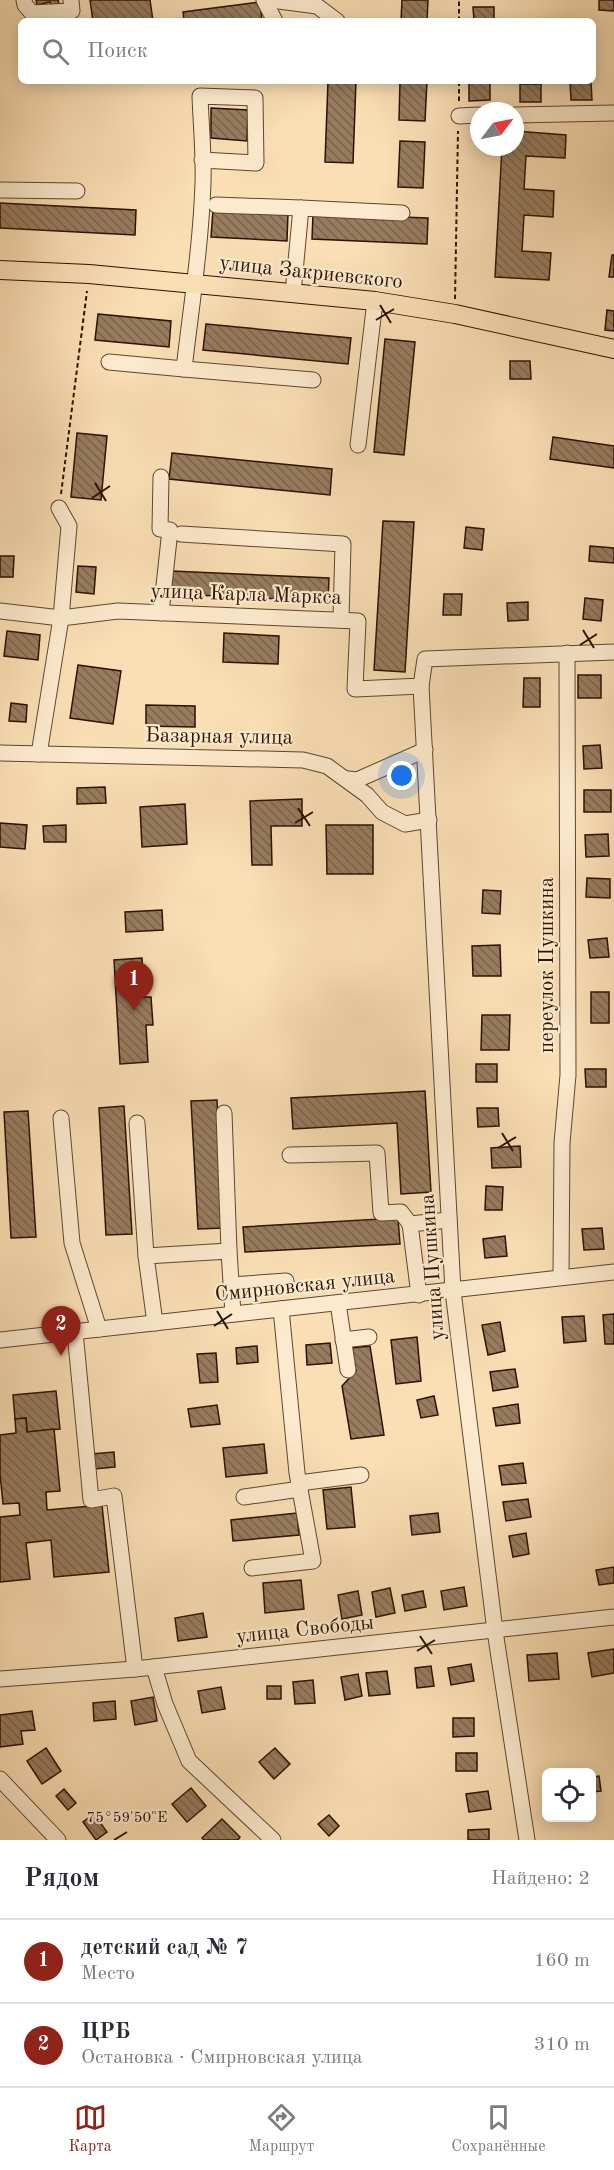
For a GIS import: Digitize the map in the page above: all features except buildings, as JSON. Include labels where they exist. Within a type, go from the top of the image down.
[{"type":"main road","name":"улица Закриевского","points":[[0,270],[89,274],[375,301],[455,314],[614,349]]},
{"type":"street","points":[[24,0],[32,13],[72,11],[71,0]]},
{"type":"street","points":[[264,0],[273,18]]},
{"type":"street","points":[[271,0],[317,6],[333,18]]},
{"type":"street","points":[[184,369],[203,182],[202,160],[200,96],[255,98],[256,163],[202,160]]},
{"type":"street","points":[[524,115],[614,113]]},
{"type":"street","points":[[459,116],[470,115]]},
{"type":"street","points":[[0,190],[76,191]]},
{"type":"street","points":[[216,205],[402,213]]},
{"type":"street","points":[[293,293],[301,208]]},
{"type":"street","points":[[358,445],[375,301]]},
{"type":"street","points":[[109,362],[313,380]]},
{"type":"street","points":[[161,477],[160,530],[170,530],[161,613]]},
{"type":"street","points":[[39,754],[60,618],[69,526],[59,508]]},
{"type":"street","points":[[181,534],[343,544],[341,621]]},
{"type":"street","name":"улица Карла Маркса","points":[[0,611],[60,618],[118,611],[358,621],[355,689],[421,686]]},
{"type":"street","points":[[421,686],[425,659],[614,652]]},
{"type":"street","name":"переулок Пушкина","points":[[561,1277],[562,1143],[568,1075],[567,653]]},
{"type":"street","name":"улица Пушкина","points":[[421,686],[453,1291],[495,1631],[526,1840]]},
{"type":"street","points":[[348,779],[357,780],[425,750]]},
{"type":"street","name":"Базарная улица","points":[[0,753],[303,760],[327,766],[348,779],[382,812],[405,824],[429,820]]},
{"type":"street","points":[[224,1113],[229,1251],[234,1314]]},
{"type":"street","points":[[61,1118],[72,1243],[99,1329]]},
{"type":"street","points":[[137,1123],[146,1256],[155,1323]]},
{"type":"street","points":[[290,1155],[377,1153],[381,1213],[401,1212],[410,1224],[419,1294]]},
{"type":"street","points":[[410,1224],[449,1220]]},
{"type":"street","points":[[146,1256],[229,1251]]},
{"type":"street","name":"Смирновская улица","points":[[0,1340],[614,1272]]},
{"type":"street","points":[[231,1285],[286,1281]]},
{"type":"street","points":[[338,1303],[348,1370]]},
{"type":"street","points":[[252,1568],[313,1562],[299,1486],[281,1309]]},
{"type":"street","points":[[75,1332],[91,1500],[114,1496],[135,1669]]},
{"type":"street","points":[[343,1340],[369,1337]]},
{"type":"street","points":[[243,1497],[361,1475]]},
{"type":"street","name":"улица Свободы","points":[[0,1679],[135,1669],[614,1617]]},
{"type":"street","points":[[154,1667],[165,1704],[189,1761],[273,1840]]},
{"type":"street","points":[[0,1779],[58,1840]]},
{"type":"path","points":[[459,0],[459,18]]},
{"type":"path","points":[[455,314],[459,84]]},
{"type":"path","points":[[59,508],[89,274]]},
{"type":"place","name":"детский сад № 7","points":[[134,1011]]},
{"type":"place","name":"ЦРБ","points":[[61,1356]]}]
